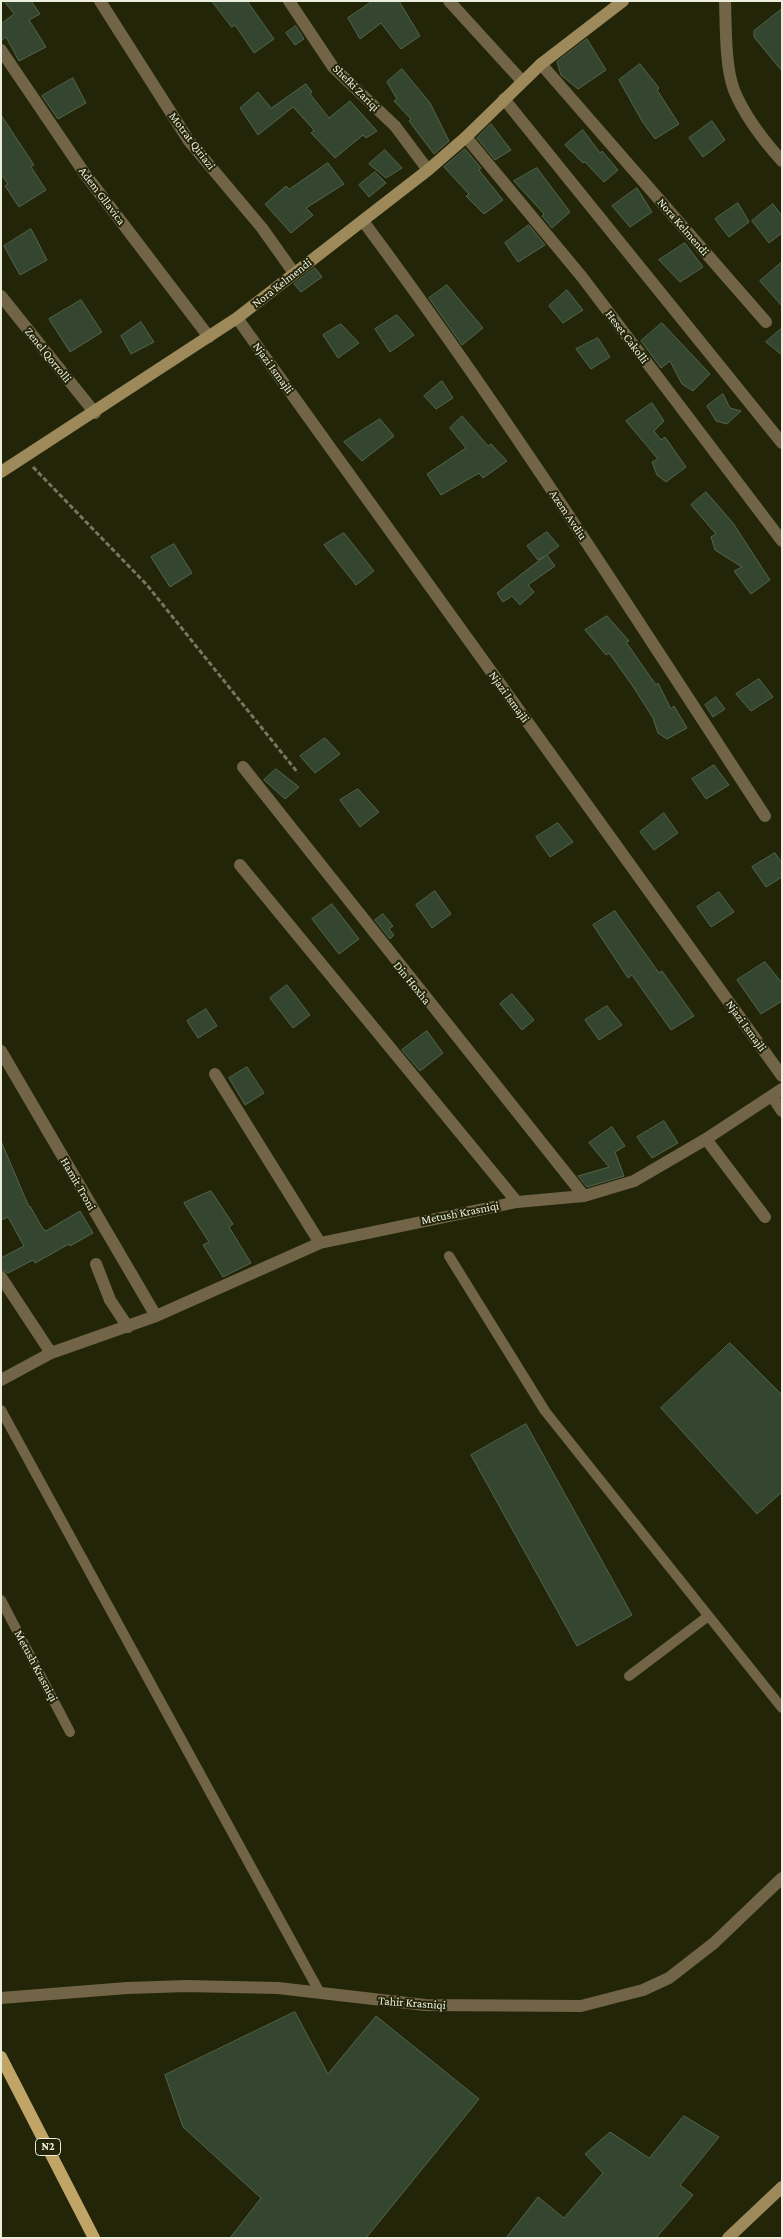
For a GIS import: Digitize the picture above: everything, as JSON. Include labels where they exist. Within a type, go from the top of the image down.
[{"type":"main road","name":"N2","points":[[1,2057],[92,2237]]},
{"type":"street","name":"Motrat Qiriazi","points":[[100,1],[189,140],[262,228],[294,273]]},
{"type":"street","name":"Shefki Zariqi","points":[[289,1],[333,66],[395,126],[428,170]]},
{"type":"street","points":[[449,1],[522,81]]},
{"type":"street","name":"Nora Kelmendi","points":[[1,472],[95,413],[237,318],[428,170],[466,137],[541,64],[623,1]]},
{"type":"street","points":[[725,1],[728,56],[734,89],[760,136],[782,161]]},
{"type":"street","name":"Adem Gllavica","points":[[1,50],[85,174],[209,337]]},
{"type":"street","name":"Nora Kelmendi","points":[[541,64],[766,322]]},
{"type":"street","points":[[504,99],[782,442]]},
{"type":"street","name":"Heset Cakolli","points":[[466,137],[582,277],[782,541]]},
{"type":"street","name":"Azem Avdiu","points":[[363,221],[401,272],[575,524],[765,816]]},
{"type":"street","name":"Zenel Qorrolli","points":[[1,296],[95,413]]},
{"type":"street","name":"Njazi Ismajli","points":[[237,318],[782,1076]]},
{"type":"street","name":"Din Hoxha","points":[[243,767],[410,980],[584,1196]]},
{"type":"street","points":[[240,865],[517,1202]]},
{"type":"street","name":"Hamit Troni","points":[[1,1051],[156,1316]]},
{"type":"street","points":[[215,1074],[320,1243]]},
{"type":"street","points":[[777,1092],[782,1111]]},
{"type":"street","name":"Metush Krasniqi","points":[[1,1380],[51,1353],[156,1316],[320,1243],[517,1202],[584,1196],[634,1181],[706,1139],[777,1092]]},
{"type":"street","points":[[706,1139],[765,1217]]},
{"type":"street","points":[[96,1264],[110,1300],[128,1327]]},
{"type":"street","points":[[1,1277],[51,1353]]},
{"type":"street","name":"Tahir Krasniqi","points":[[1,1998],[127,1988],[187,1986],[278,1988],[425,2006],[581,2006],[643,1990],[669,1978],[694,1959],[782,1878]]},
{"type":"street","points":[[728,2238],[782,2187]]},
{"type":"lane","points":[[449,1256],[545,1411],[707,1617],[782,1708]]},
{"type":"lane","points":[[1,1410],[320,1994]]},
{"type":"lane","name":"Metush Krasniqi","points":[[1,1600],[70,1732]]},
{"type":"lane","points":[[630,1676],[707,1617]]},
{"type":"path","points":[[24,458],[147,585],[298,773]]},
{"type":"building","points":[[4,1],[31,1],[40,14],[29,20],[46,47],[19,61],[6,37],[1,41],[1,24],[14,14]]},
{"type":"building","points":[[212,1],[247,1],[274,39],[254,53],[235,25],[232,27]]},
{"type":"building","points":[[373,1],[399,1],[420,36],[401,49],[381,23],[360,39],[348,18]]},
{"type":"building","points":[[782,9],[782,71],[754,37],[754,31]]},
{"type":"building","points":[[296,26],[304,39],[295,45],[286,33]]},
{"type":"building","points":[[587,39],[606,70],[578,89],[561,75],[557,62]]},
{"type":"building","points":[[640,64],[659,88],[657,90],[679,124],[655,139],[642,121],[619,80]]},
{"type":"building","points":[[402,69],[430,103],[449,141],[434,154],[409,121],[411,119],[394,101],[397,99],[387,82]]},
{"type":"building","points":[[73,78],[86,103],[58,119],[42,96]]},
{"type":"building","points":[[306,84],[312,92],[310,94],[329,118],[350,101],[377,131],[366,138],[363,135],[335,158],[311,133],[314,130],[293,107],[258,135],[240,108],[258,92],[271,108]]},
{"type":"building","points":[[1,115],[34,165],[31,167],[46,190],[19,207],[5,186],[8,184],[1,174]]},
{"type":"building","points":[[712,121],[725,140],[703,157],[689,138]]},
{"type":"building","points":[[491,124],[511,150],[495,160],[477,138]]},
{"type":"building","points":[[583,130],[600,153],[602,151],[618,170],[604,182],[565,145]]},
{"type":"building","points":[[465,149],[503,200],[484,214],[466,196],[469,194],[444,167]]},
{"type":"building","points":[[385,150],[402,168],[386,178],[369,164]]},
{"type":"building","points":[[328,163],[344,184],[306,208],[313,215],[291,233],[265,204],[286,186],[289,189]]},
{"type":"building","points":[[537,168],[570,212],[552,228],[542,216],[544,214],[514,181]]},
{"type":"building","points":[[375,172],[386,183],[369,197],[359,185]]},
{"type":"building","points":[[637,188],[652,212],[630,227],[612,206]]},
{"type":"building","points":[[738,203],[749,222],[729,237],[715,219]]},
{"type":"building","points":[[773,204],[782,216],[782,233],[769,243],[752,221]]},
{"type":"building","points":[[529,225],[545,245],[518,262],[505,243]]},
{"type":"building","points":[[31,229],[47,260],[20,275],[4,246]]},
{"type":"building","points":[[685,243],[703,267],[680,282],[659,260]]},
{"type":"building","points":[[782,262],[782,306],[760,281]]},
{"type":"building","points":[[315,268],[322,277],[301,292],[294,284]]},
{"type":"building","points":[[447,285],[483,328],[462,345],[429,298]]},
{"type":"building","points":[[567,290],[583,310],[563,323],[549,306]]},
{"type":"building","points":[[81,300],[102,332],[70,352],[49,319]]},
{"type":"building","points":[[397,315],[414,335],[390,352],[375,329]]},
{"type":"building","points":[[141,322],[154,342],[131,354],[121,336]]},
{"type":"building","points":[[662,323],[710,374],[693,391],[682,384],[670,361],[661,368],[641,341]]},
{"type":"building","points":[[341,324],[359,343],[338,358],[323,335]]},
{"type":"building","points":[[782,328],[782,355],[766,342]]},
{"type":"building","points":[[598,338],[610,357],[591,369],[576,349]]},
{"type":"building","points":[[442,381],[453,398],[436,409],[424,396]]},
{"type":"building","points":[[723,394],[730,408],[741,411],[727,424],[716,421],[707,406]]},
{"type":"building","points":[[652,403],[664,421],[654,431],[661,440],[665,437],[686,467],[666,482],[657,475],[652,462],[658,459],[626,421]]},
{"type":"building","points":[[462,416],[488,446],[491,444],[507,461],[483,478],[479,473],[441,495],[427,474],[466,448],[450,428]]},
{"type":"building","points":[[380,419],[394,436],[362,461],[344,442]]},
{"type":"building","points":[[706,492],[733,523],[770,580],[751,594],[734,571],[742,567],[715,550],[711,537],[716,534],[691,505]]},
{"type":"building","points":[[547,532],[559,546],[547,555],[555,566],[528,585],[534,592],[520,605],[512,596],[503,602],[497,593],[545,556],[538,560],[527,546]]},
{"type":"building","points":[[344,533],[374,571],[356,585],[324,545]]},
{"type":"building","points":[[174,544],[192,573],[170,587],[151,557]]},
{"type":"building","points":[[607,616],[629,641],[626,642],[656,685],[658,683],[671,709],[674,706],[687,728],[667,739],[658,733],[653,718],[632,685],[609,653],[606,655],[585,630]]},
{"type":"building","points":[[759,679],[773,697],[751,711],[736,694]]},
{"type":"building","points":[[716,697],[725,709],[713,717],[705,705]]},
{"type":"building","points":[[325,738],[340,754],[315,773],[300,756]]},
{"type":"building","points":[[714,765],[729,785],[706,799],[692,779]]},
{"type":"building","points":[[276,769],[299,787],[285,799],[264,780]]},
{"type":"building","points":[[358,789],[379,812],[360,827],[340,800]]},
{"type":"building","points":[[664,813],[678,833],[654,850],[640,832]]},
{"type":"building","points":[[558,823],[573,842],[550,857],[536,837]]},
{"type":"building","points":[[775,853],[782,863],[782,877],[766,887],[752,867]]},
{"type":"building","points":[[435,891],[451,914],[432,928],[416,905]]},
{"type":"building","points":[[719,892],[734,912],[711,927],[697,907]]},
{"type":"building","points":[[332,904],[359,939],[339,954],[312,919]]},
{"type":"building","points":[[615,911],[659,973],[662,971],[694,1016],[671,1030],[632,975],[628,978],[593,925]]},
{"type":"building","points":[[383,914],[393,926],[389,929],[394,935],[390,939],[375,920]]},
{"type":"building","points":[[765,962],[782,983],[782,1001],[761,1014],[737,980]]},
{"type":"building","points":[[287,985],[310,1015],[293,1028],[270,998]]},
{"type":"building","points":[[512,994],[534,1020],[522,1030],[500,1004]]},
{"type":"building","points":[[607,1006],[622,1025],[599,1040],[585,1020]]},
{"type":"building","points":[[206,1009],[217,1026],[198,1038],[187,1021]]},
{"type":"building","points":[[427,1031],[443,1053],[420,1071],[402,1050]]},
{"type":"building","points":[[247,1067],[264,1093],[245,1105],[229,1078]]},
{"type":"building","points":[[664,1121],[678,1143],[652,1158],[637,1137]]},
{"type":"building","points":[[612,1127],[625,1146],[615,1152],[624,1176],[587,1187],[578,1176],[609,1167],[589,1143]]},
{"type":"building","points":[[1,1141],[29,1207],[43,1229],[46,1231],[80,1211],[93,1233],[35,1263],[33,1260],[8,1273],[1,1269],[1,1258],[24,1246],[8,1217],[1,1220]]},
{"type":"building","points":[[211,1191],[233,1224],[229,1227],[251,1263],[223,1277],[203,1245],[209,1242],[184,1203]]},
{"type":"building","points":[[730,1343],[782,1395],[782,1492],[757,1514],[661,1408]]},
{"type":"building","points":[[526,1424],[632,1615],[577,1646],[471,1455]]},
{"type":"building","points":[[295,2012],[328,2074],[376,2016],[479,2099],[366,2238],[230,2238],[261,2198],[183,2127],[165,2075]]},
{"type":"building","points":[[684,2116],[719,2137],[680,2185],[693,2195],[656,2238],[506,2238],[538,2197],[564,2218],[603,2173],[585,2154],[610,2132],[649,2158]]}]
